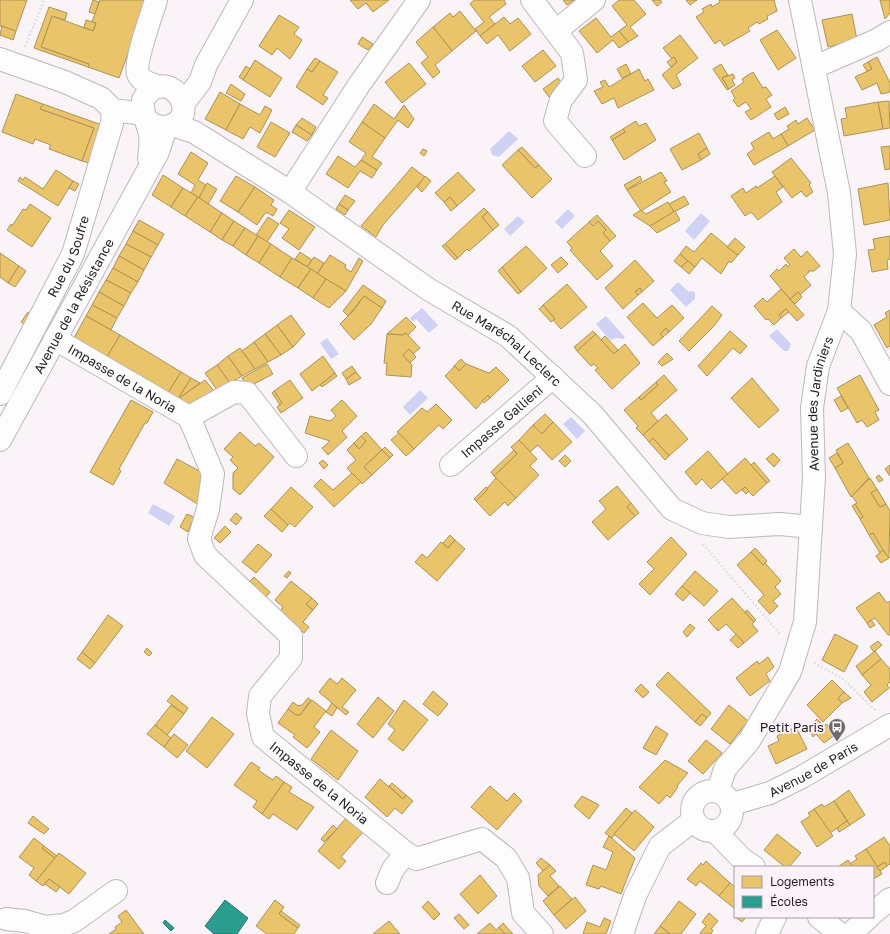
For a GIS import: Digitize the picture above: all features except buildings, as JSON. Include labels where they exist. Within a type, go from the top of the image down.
[{"type":"street","points":[[156,0],[138,61],[138,74],[163,108]]},
{"type":"street","points":[[163,108],[206,65],[242,0]]},
{"type":"street","points":[[290,192],[359,85],[419,0]]},
{"type":"street","points":[[532,0],[572,53],[576,80],[561,100],[555,121],[585,156]]},
{"type":"street","points":[[556,31],[594,0]]},
{"type":"street","name":"Avenue des Jardiniers","points":[[725,797],[725,768],[749,741],[790,672],[806,622],[814,478],[812,408],[818,366],[839,311],[844,246],[839,193],[815,67],[800,0]]},
{"type":"street","points":[[815,67],[877,40],[890,32]]},
{"type":"street","points":[[9,63],[65,82],[103,101],[128,98],[163,108]]},
{"type":"street","name":"Rue du Soufre","points":[[0,394],[73,254],[112,123],[103,101]]},
{"type":"street","name":"Rue Maréchal Leclerc","points":[[163,108],[194,132],[290,192],[428,289],[508,336],[593,415],[672,509],[702,523],[729,527],[780,524],[812,527]]},
{"type":"street","name":"Avenue de la Résistance","points":[[0,440],[158,152],[163,108]]},
{"type":"street","points":[[839,311],[862,331],[890,384]]},
{"type":"street","name":"Impasse de la Noria","points":[[55,339],[189,417],[213,474],[208,509],[199,539],[205,555],[291,636],[291,658],[260,696],[258,714],[263,737],[406,853]]},
{"type":"street","name":"Impasse Gallieni","points":[[451,465],[553,377]]},
{"type":"street","name":"Impasse de la Noria","points":[[189,417],[234,392],[247,393],[296,456]]},
{"type":"street","name":"Avenue de Paris","points":[[725,797],[770,793],[802,777],[890,725]]},
{"type":"street","points":[[705,792],[725,797],[733,810],[730,821],[721,829],[715,831],[703,829],[694,820],[692,807],[694,801],[705,792]]},
{"type":"street","points":[[622,934],[635,896],[660,846],[694,820]]},
{"type":"street","points":[[715,831],[742,859],[752,866]]},
{"type":"street","points":[[387,883],[393,869],[406,853],[416,859],[482,839],[506,858],[518,878],[523,913],[542,934]]},
{"type":"street","points":[[2,917],[46,927],[64,925],[74,921],[116,891]]},
{"type":"street","points":[[874,912],[890,899]]},
{"type":"street","points":[[767,934],[775,918]]},
{"type":"street","points":[[820,918],[840,934]]},
{"type":"street","points":[[850,934],[868,918]]},
{"type":"path","points":[[9,63],[44,0]]},
{"type":"water","points":[[509,131],[518,139],[499,157],[492,155],[490,149]]},
{"type":"water","points":[[568,209],[575,216],[562,229],[555,222]]},
{"type":"water","points":[[701,213],[710,221],[694,240],[685,231]]},
{"type":"water","points":[[518,216],[525,222],[510,236],[504,229]]},
{"type":"water","points":[[678,282],[689,292],[695,292],[695,299],[686,307],[670,290]]},
{"type":"water","points":[[422,308],[438,325],[429,333],[416,319],[413,322],[410,318]]},
{"type":"water","points":[[606,316],[625,337],[623,339],[616,338],[610,340],[596,324]]},
{"type":"water","points":[[777,329],[791,344],[788,351],[784,351],[769,336]]},
{"type":"water","points":[[327,338],[339,354],[331,359],[320,343]]},
{"type":"water","points":[[420,390],[428,398],[410,415],[403,407]]},
{"type":"water","points":[[571,417],[585,431],[577,439],[563,424]]},
{"type":"water","points":[[153,504],[175,516],[169,526],[148,513]]},
{"type":"place","name":"Petit Paris","points":[[837,742]]}]
